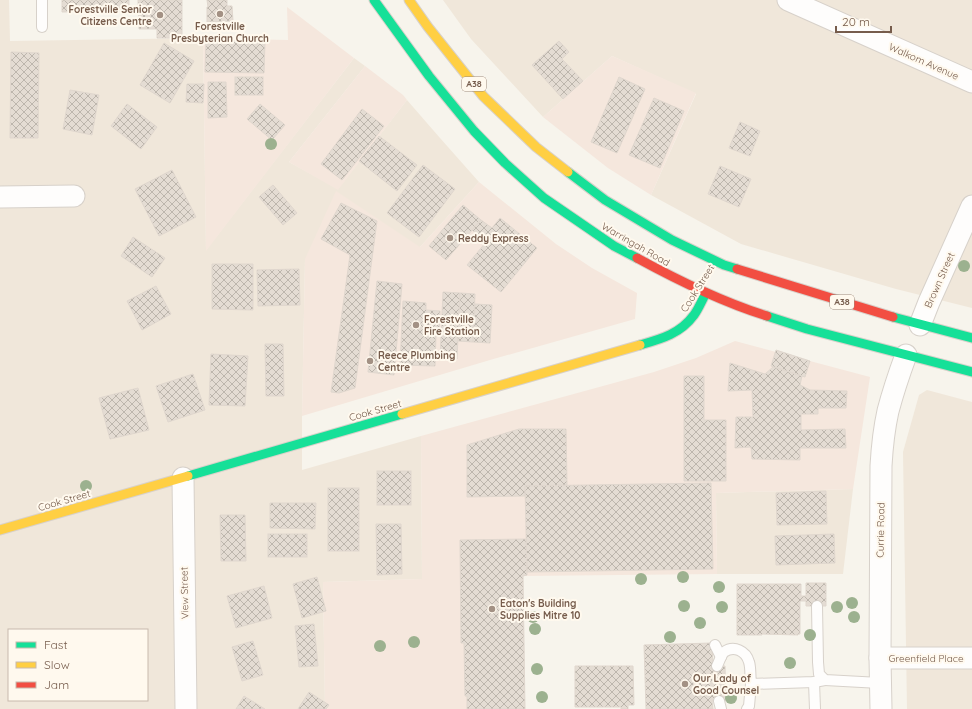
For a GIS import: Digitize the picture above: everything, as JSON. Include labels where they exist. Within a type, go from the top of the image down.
[{"type":"main road","name":"Warringah Road","points":[[374,0],[429,76],[474,131],[505,163],[544,198],[614,246],[668,275],[708,290],[754,312],[807,329],[908,352],[972,372]]},
{"type":"main road","name":"A38","points":[[409,0],[428,27],[483,96],[536,147],[605,200],[722,268],[892,317],[918,328],[972,338]]},
{"type":"main road","name":"Cook Street","points":[[0,530],[665,338],[688,322],[708,290]]},
{"type":"street","name":"Walkom Avenue","points":[[788,0],[972,82]]},
{"type":"street","points":[[0,197],[74,196]]},
{"type":"street","name":"Brown Street","points":[[918,328],[972,206]]},
{"type":"street","name":"Currie Road","points":[[880,709],[881,466],[883,441],[888,413],[897,381],[908,352]]},
{"type":"street","name":"View Street","points":[[183,478],[186,709]]},
{"type":"street","name":"Greenfield Place","points":[[880,658],[972,658]]},
{"type":"lane","points":[[42,0],[42,27]]},
{"type":"lane","points":[[817,606],[818,662],[820,674],[825,680]]},
{"type":"lane","points":[[716,645],[719,662],[723,653],[730,649],[739,650],[745,654],[750,662],[751,684],[747,709]]},
{"type":"lane","points":[[751,684],[814,682],[825,680],[880,683]]},
{"type":"lane","points":[[814,682],[815,709]]},
{"type":"shaded area","points":[[0,0],[9,0],[10,41],[203,38],[206,250],[354,58],[365,66],[289,162],[338,189],[407,100],[479,182],[420,247],[305,259],[302,470],[421,436],[422,579],[323,582],[325,709],[0,709]]},
{"type":"shaded area","points":[[443,0],[972,0],[972,308],[896,289],[741,244],[651,195],[696,94],[612,56],[543,117],[471,39]]},
{"type":"shaded area","points":[[287,7],[354,58],[206,251],[203,38],[288,40]]},
{"type":"shaded area","points":[[612,56],[696,93],[651,195],[608,168],[543,117]]},
{"type":"shaded area","points":[[365,66],[403,95],[407,100],[338,190],[289,162]]},
{"type":"shaded area","points":[[479,182],[556,244],[592,268],[637,293],[635,319],[302,416],[305,259],[336,191],[420,247]]},
{"type":"shaded area","points":[[735,341],[870,377],[853,489],[716,493],[717,574],[523,576],[525,709],[325,709],[323,582],[422,579],[421,436],[654,372],[696,358]]},
{"type":"shaded area","points":[[927,390],[972,402],[972,709],[907,709],[903,452],[919,395]]},
{"type":"shaded area","points":[[853,489],[843,574],[717,574],[716,493]]},
{"type":"building","points":[[62,0],[129,0],[129,11],[62,12]]},
{"type":"building","name":"Forestville Senior Citizens Centre","points":[[138,0],[182,0],[182,38],[157,38],[157,29],[139,29]]},
{"type":"building","name":"Forestville Presbyterian Church","points":[[207,0],[227,0],[227,6],[232,6],[233,21],[207,22]]},
{"type":"building","points":[[206,40],[265,41],[264,73],[205,72]]},
{"type":"building","points":[[559,41],[569,52],[562,59],[583,81],[563,99],[532,65]]},
{"type":"building","points":[[164,43],[194,61],[170,103],[140,85]]},
{"type":"building","points":[[11,52],[39,53],[38,138],[10,138]]},
{"type":"building","points":[[235,77],[263,77],[263,95],[235,95]]},
{"type":"building","points":[[619,77],[645,89],[617,153],[591,142]]},
{"type":"building","points":[[208,82],[226,82],[227,117],[208,118]]},
{"type":"building","points":[[187,84],[204,84],[203,103],[186,102]]},
{"type":"building","points":[[70,90],[99,95],[92,135],[63,129]]},
{"type":"building","points":[[654,98],[684,111],[660,168],[629,155]]},
{"type":"building","points":[[127,104],[157,127],[141,149],[111,126]]},
{"type":"building","points":[[260,104],[285,125],[272,140],[247,119]]},
{"type":"building","points":[[362,109],[384,126],[342,180],[321,164]]},
{"type":"building","points":[[740,122],[760,131],[750,156],[729,148]]},
{"type":"building","points":[[379,136],[417,165],[397,191],[359,161]]},
{"type":"building","points":[[423,165],[455,189],[419,237],[387,213]]},
{"type":"building","points":[[720,166],[751,179],[739,207],[708,194]]},
{"type":"building","points":[[172,170],[196,217],[159,236],[135,189]]},
{"type":"building","points":[[273,185],[297,213],[283,225],[259,197]]},
{"type":"building","points":[[341,203],[377,221],[355,388],[339,393],[331,392],[350,255],[321,239]]},
{"type":"building","name":"Reddy Express","points":[[463,205],[481,220],[446,260],[429,246]]},
{"type":"building","points":[[500,218],[537,248],[501,292],[467,265],[486,242],[472,230],[481,220],[492,228]]},
{"type":"building","points":[[133,237],[165,258],[152,277],[121,256]]},
{"type":"building","points":[[212,264],[253,264],[253,310],[212,309]]},
{"type":"building","points":[[299,269],[300,305],[258,306],[257,270]]},
{"type":"building","points":[[377,281],[402,284],[394,375],[368,372]]},
{"type":"building","points":[[156,286],[171,314],[142,330],[127,301]]},
{"type":"building","points":[[443,292],[460,293],[457,359],[440,359]]},
{"type":"building","points":[[460,293],[475,294],[473,342],[458,341]]},
{"type":"building","points":[[403,301],[426,303],[426,310],[440,311],[439,334],[436,334],[435,366],[400,365]]},
{"type":"building","points":[[475,304],[492,305],[490,343],[473,342]]},
{"type":"building","points":[[265,344],[283,344],[284,396],[266,396]]},
{"type":"building","points":[[776,350],[810,361],[805,377],[771,366]]},
{"type":"building","points":[[211,354],[248,356],[245,406],[209,405]]},
{"type":"building","points":[[730,363],[765,374],[773,367],[802,376],[800,385],[810,390],[847,391],[846,408],[818,408],[818,414],[801,414],[801,430],[845,429],[846,448],[800,448],[800,460],[752,459],[751,447],[735,448],[736,417],[753,417],[752,390],[728,391]]},
{"type":"building","points":[[193,374],[205,410],[168,422],[156,386]]},
{"type":"building","points":[[684,376],[704,376],[704,420],[726,420],[726,481],[684,481]]},
{"type":"building","points":[[138,388],[149,430],[110,439],[99,398]]},
{"type":"building","points":[[519,429],[566,429],[567,485],[525,486],[525,496],[467,497],[467,445]]},
{"type":"building","points":[[377,471],[411,471],[411,505],[377,505]]},
{"type":"building","points":[[711,483],[713,569],[527,572],[525,486]]},
{"type":"building","points":[[328,488],[359,488],[359,551],[328,551]]},
{"type":"building","points":[[826,491],[827,524],[777,525],[776,493]]},
{"type":"building","points":[[270,503],[316,503],[315,529],[270,528]]},
{"type":"building","points":[[220,515],[245,515],[246,561],[221,561]]},
{"type":"building","points":[[376,524],[401,524],[402,574],[377,575]]},
{"type":"building","points":[[268,534],[307,534],[307,557],[268,557]]},
{"type":"building","points":[[834,534],[835,563],[776,565],[775,536]]},
{"type":"building","name":"Eaton's Building Supplies Mitre 10","points":[[526,539],[527,575],[523,576],[525,709],[467,709],[467,696],[465,696],[464,643],[461,643],[460,540]]},
{"type":"building","points":[[317,577],[326,611],[302,618],[293,584]]},
{"type":"building","points":[[806,583],[826,583],[826,606],[806,606],[806,601],[800,601],[800,634],[737,635],[737,584],[801,584],[801,596],[806,596]]},
{"type":"building","points":[[264,586],[272,618],[236,628],[227,596]]},
{"type":"building","points":[[314,624],[318,666],[299,667],[295,626]]},
{"type":"building","points":[[253,641],[263,675],[242,681],[232,647]]},
{"type":"building","name":"Our Lady of Good Counsel","points":[[712,643],[713,666],[725,666],[726,701],[712,701],[713,709],[646,709],[644,645]]},
{"type":"building","points":[[575,666],[633,666],[634,705],[628,705],[628,709],[621,709],[621,707],[575,707]]},
{"type":"building","points":[[309,692],[329,705],[326,709],[298,709]]},
{"type":"building","points":[[244,696],[265,709],[236,709]]},
{"type":"traffic: fast","points":[[374,0],[429,76],[474,131],[505,163],[544,198],[614,246],[637,258]]},
{"type":"traffic: fast","points":[[568,172],[605,200],[672,240],[724,265],[737,269]]},
{"type":"traffic: fast","points":[[640,345],[663,338],[683,327],[694,315],[706,293]]},
{"type":"traffic: fast","points":[[767,316],[807,329],[972,372]]},
{"type":"traffic: fast","points":[[893,317],[972,338]]},
{"type":"traffic: fast","points":[[188,476],[402,414]]},
{"type":"traffic: slow","points":[[409,0],[428,27],[483,96],[536,147],[568,172]]},
{"type":"traffic: slow","points":[[402,414],[640,345]]},
{"type":"traffic: slow","points":[[0,530],[188,476]]},
{"type":"traffic: jam","points":[[637,258],[701,290],[767,316]]},
{"type":"traffic: jam","points":[[737,269],[893,317]]},
{"type":"place","name":"Forestville Presbyterian Church","points":[[220,14]]},
{"type":"place","name":"Forestville Senior Citizens Centre","points":[[160,15]]},
{"type":"place","name":"Reddy Express","points":[[450,238]]},
{"type":"place","name":"Forestville Fire Station","points":[[416,325]]},
{"type":"place","name":"Reece Plumbing Centre","points":[[370,361]]},
{"type":"place","name":"Eaton's Building Supplies Mitre 10","points":[[492,609]]},
{"type":"place","name":"Our Lady of Good Counsel","points":[[685,684]]}]
